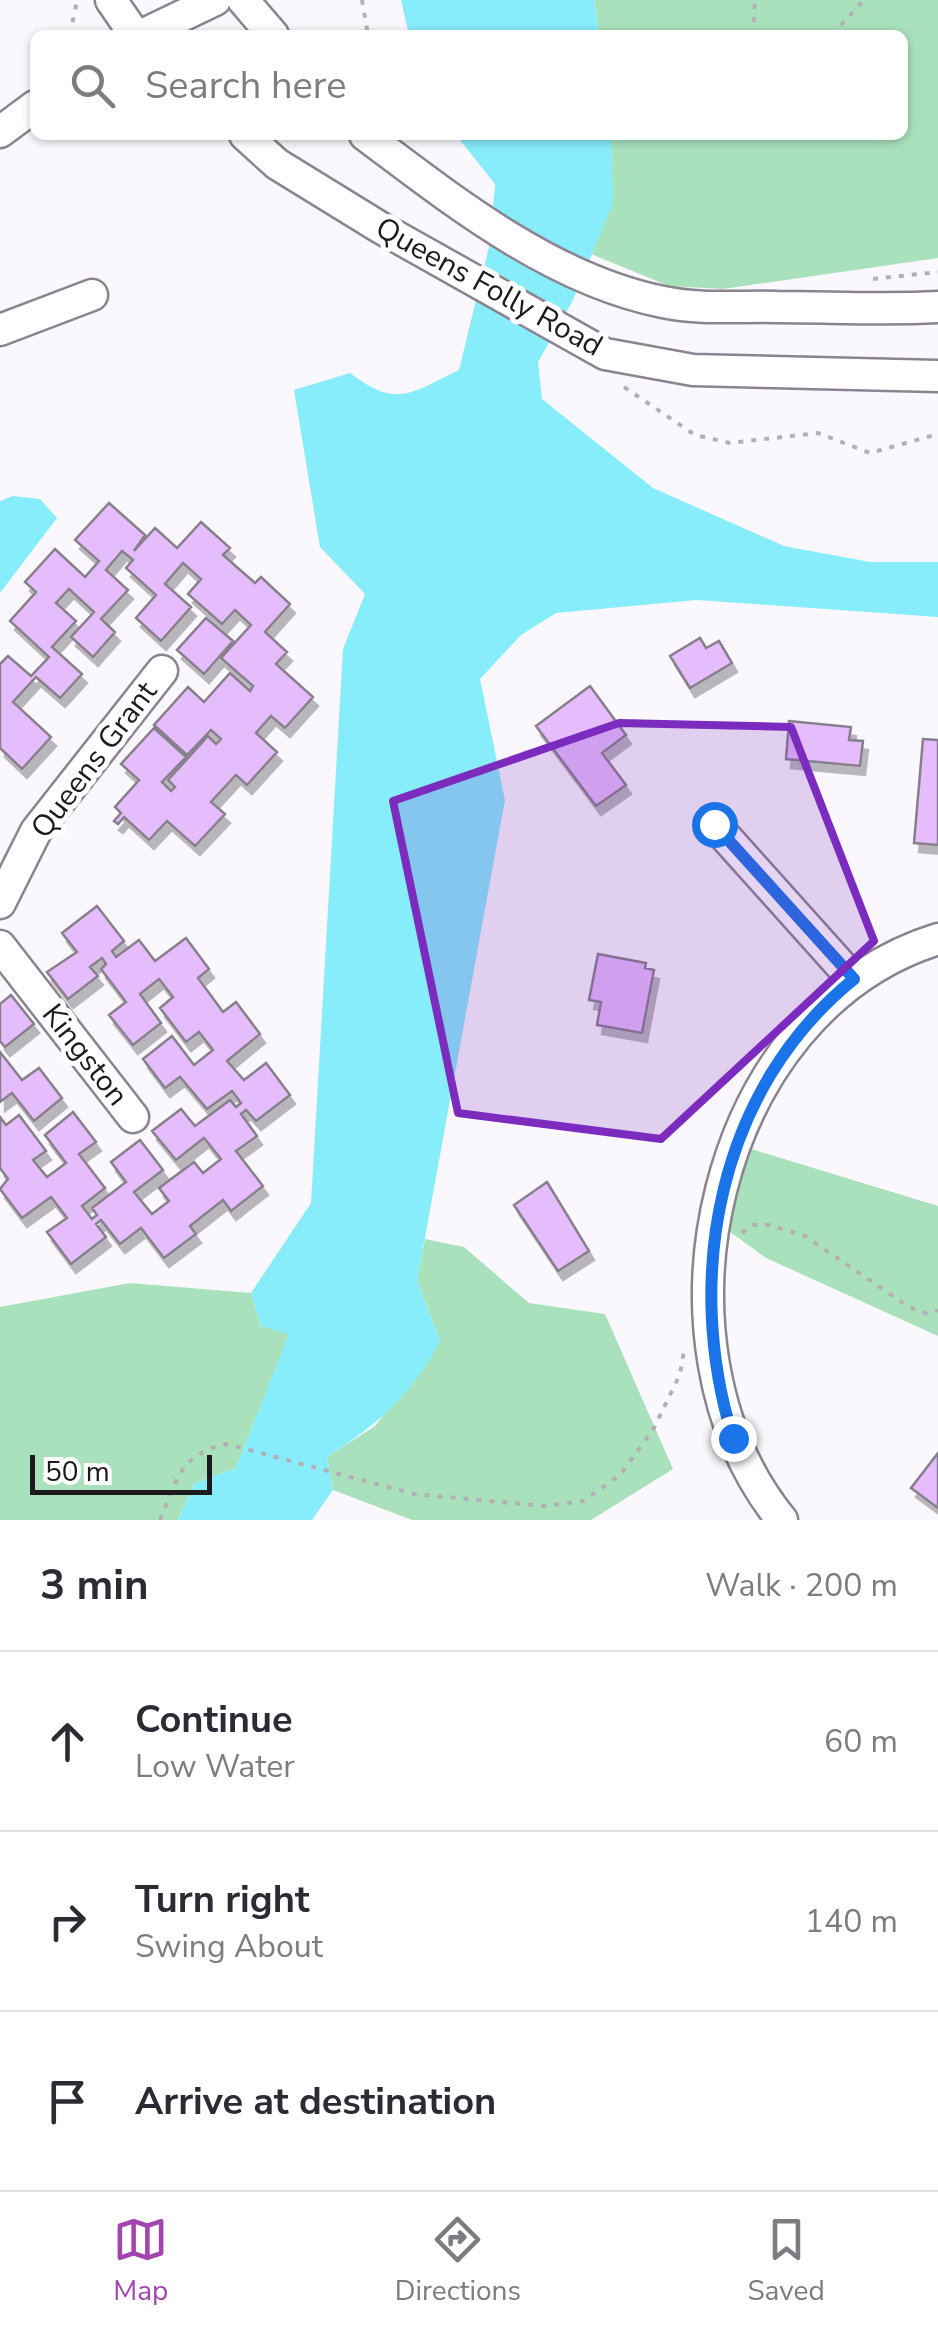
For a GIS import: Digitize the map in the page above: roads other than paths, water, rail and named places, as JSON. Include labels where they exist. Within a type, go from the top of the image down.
[{"type":"street","points":[[112,0],[135,30]]},
{"type":"street","points":[[150,30],[215,0]]},
{"type":"street","points":[[243,0],[269,30]]},
{"type":"street","points":[[0,132],[30,110]]},
{"type":"street","name":"Queens Folly Road","points":[[250,140],[278,164],[604,354],[693,370],[938,376]]},
{"type":"street","name":"Queens Folly Road","points":[[371,140],[466,211],[593,281],[664,302],[709,306],[938,306]]},
{"type":"street","points":[[0,330],[92,295]]},
{"type":"street","name":"Queens Grant","points":[[0,902],[36,832],[162,671]]},
{"type":"street","points":[[714,824],[854,979]]},
{"type":"street","points":[[782,1520],[744,1464],[720,1397],[708,1288],[713,1240],[738,1142],[762,1088],[806,1021],[854,979],[889,958],[938,939]]},
{"type":"street","name":"Kingston","points":[[0,946],[133,1117]]},
{"type":"water","points":[[401,0],[594,0],[598,30],[408,30]]},
{"type":"water","points":[[460,140],[611,140],[613,203],[572,302],[538,362],[542,399],[653,488],[784,546],[870,562],[938,562],[938,617],[697,600],[556,613],[521,635],[480,679],[505,800],[417,1281],[440,1341],[406,1393],[362,1433],[327,1457],[333,1490],[312,1520],[178,1520],[195,1483],[236,1468],[289,1334],[261,1326],[251,1293],[311,1203],[343,649],[365,594],[320,547],[294,390],[350,373],[380,391],[404,394],[459,370],[490,243],[495,184]]},
{"type":"water","points":[[13,496],[40,499],[57,518],[0,593],[0,501]]}]
